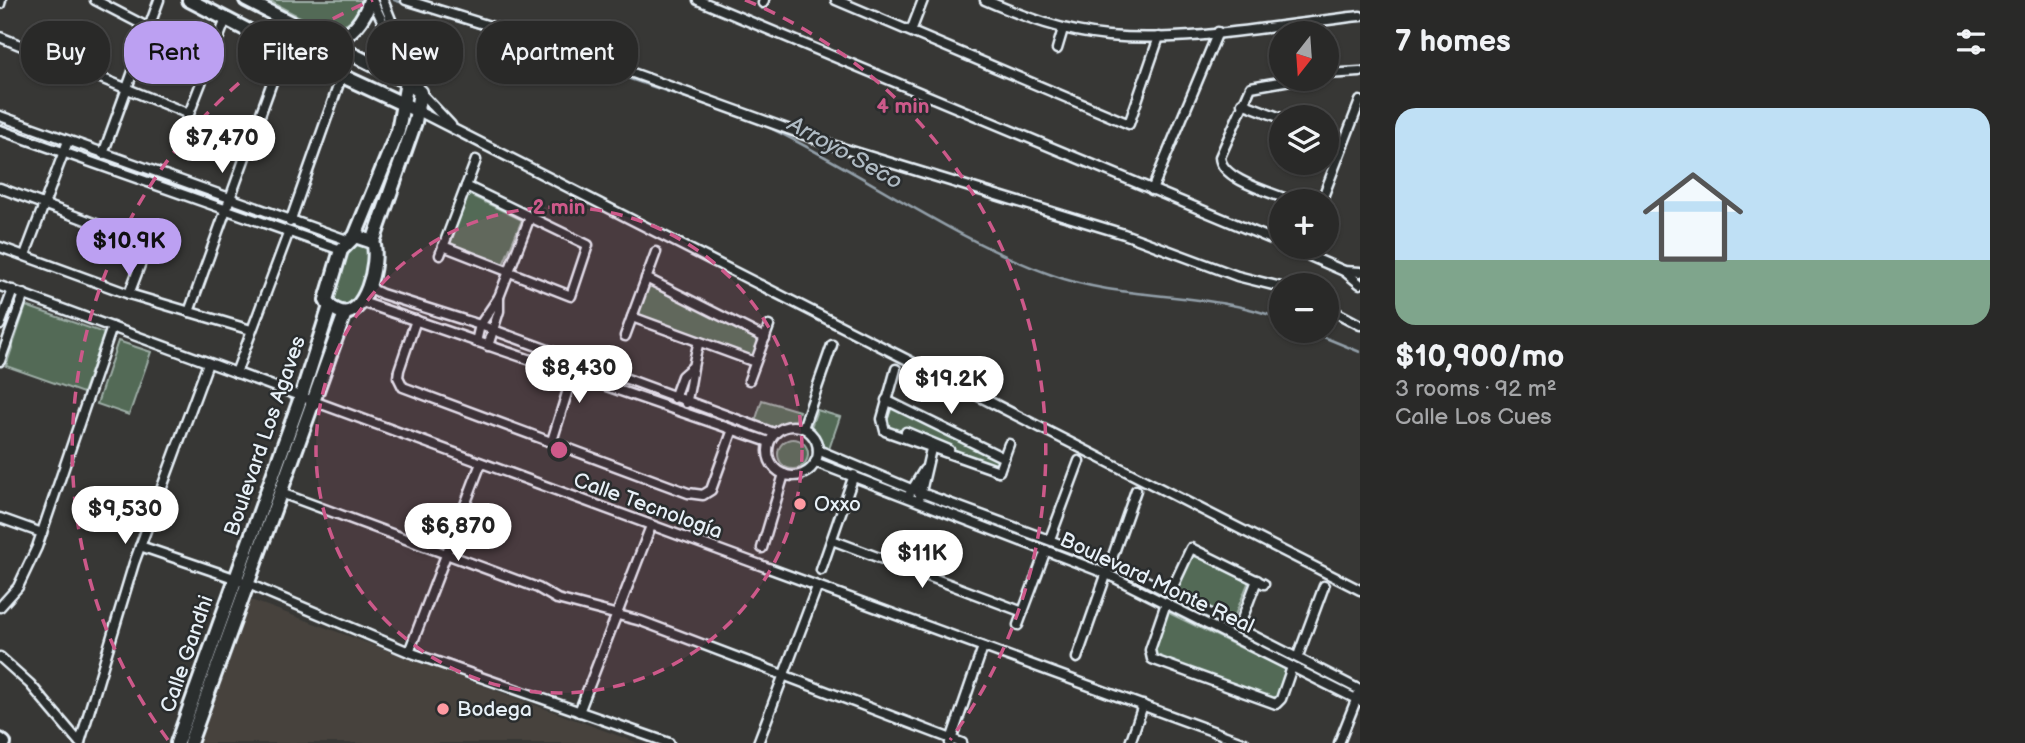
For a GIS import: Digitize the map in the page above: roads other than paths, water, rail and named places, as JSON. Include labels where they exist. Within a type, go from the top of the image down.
[{"type":"main road","points":[[189,0],[238,25]]},
{"type":"main road","points":[[246,0],[287,21]]},
{"type":"main road","points":[[353,30],[361,22],[371,0]]},
{"type":"main road","points":[[353,80],[418,111]]},
{"type":"main road","name":"Boulevard Los Agaves","points":[[234,578],[301,397],[330,306],[326,300],[327,291],[382,174],[405,104],[407,84]]},
{"type":"main road","points":[[330,306],[345,313],[353,312],[362,302],[376,258],[373,242],[418,111],[420,92],[410,84]]},
{"type":"main road","points":[[348,242],[373,242]]},
{"type":"main road","name":"Boulevard Los Agaves","points":[[248,583],[345,313]]},
{"type":"main road","name":"Calle Gandhi","points":[[177,743],[234,578]]},
{"type":"main road","name":"Calle Gandhi","points":[[190,743],[248,583]]},
{"type":"street","points":[[95,0],[136,21]]},
{"type":"street","points":[[152,21],[159,0]]},
{"type":"street","points":[[371,0],[382,21]]},
{"type":"street","points":[[383,0],[420,92],[455,130]]},
{"type":"street","points":[[406,0],[583,55],[832,145],[1124,234],[1237,276],[1269,284]]},
{"type":"street","points":[[698,0],[1269,238]]},
{"type":"street","points":[[836,0],[1129,124],[1159,37]]},
{"type":"street","points":[[911,30],[923,0]]},
{"type":"street","points":[[985,0],[1063,29],[1108,36],[1159,37],[1269,26]]},
{"type":"street","points":[[1309,21],[1360,16]]},
{"type":"street","points":[[178,142],[226,19]]},
{"type":"street","points":[[1057,48],[1063,29]]},
{"type":"street","points":[[1152,190],[1217,32]]},
{"type":"street","points":[[0,37],[126,91],[189,114]]},
{"type":"street","points":[[1339,73],[1360,72]]},
{"type":"street","points":[[103,154],[129,84]]},
{"type":"street","points":[[189,312],[223,211],[271,84]]},
{"type":"street","points":[[290,222],[339,84]]},
{"type":"street","points":[[1269,84],[1251,87],[1220,157],[1220,165],[1228,174],[1269,191]]},
{"type":"street","points":[[1326,189],[1360,101]]},
{"type":"street","points":[[1242,103],[1269,113]]},
{"type":"street","points":[[418,111],[1360,590]]},
{"type":"street","points":[[0,117],[348,242]]},
{"type":"street","points":[[0,130],[288,234],[348,242]]},
{"type":"street","points":[[1339,140],[1344,142]]},
{"type":"street","points":[[25,255],[68,141]]},
{"type":"street","points":[[466,186],[588,245],[571,296],[509,272],[441,251],[466,186],[476,160]]},
{"type":"street","points":[[0,188],[142,240],[145,252],[129,294]]},
{"type":"street","points":[[475,341],[480,326],[499,297],[530,217]]},
{"type":"street","points":[[236,373],[288,234]]},
{"type":"street","points":[[0,247],[129,294],[251,330]]},
{"type":"street","points":[[625,336],[656,252]]},
{"type":"street","points":[[1316,259],[1344,271],[1360,284]]},
{"type":"street","points":[[1344,271],[1360,272]]},
{"type":"street","points":[[646,278],[765,338]]},
{"type":"street","points":[[369,282],[374,290],[382,294],[480,326],[775,433]]},
{"type":"street","name":"Calle Tecnología","points":[[0,286],[1245,743]]},
{"type":"street","points":[[0,325],[13,290]]},
{"type":"street","points":[[0,360],[24,294]]},
{"type":"street","points":[[488,346],[499,297]]},
{"type":"street","points":[[362,302],[683,412],[732,432],[769,442]]},
{"type":"street","points":[[1339,314],[1360,325]]},
{"type":"street","points":[[632,317],[755,362]]},
{"type":"street","points":[[416,320],[399,370],[398,377],[403,387],[688,493],[703,495],[715,483],[732,432]]},
{"type":"street","points":[[749,380],[769,326]]},
{"type":"street","points":[[0,607],[27,572],[112,327]]},
{"type":"street","points":[[683,412],[699,342]]},
{"type":"street","points":[[803,428],[832,345]]},
{"type":"street","points":[[552,441],[577,361]]},
{"type":"street","points":[[80,743],[140,546],[208,363]]},
{"type":"street","points":[[672,409],[682,376],[691,368]]},
{"type":"street","points":[[897,369],[882,419],[885,431],[999,471]]},
{"type":"street","points":[[886,400],[1004,458]]},
{"type":"street","points":[[788,426],[803,428],[812,434],[818,450],[815,462],[800,475],[784,474],[769,460],[769,442],[775,433],[788,426]]},
{"type":"street","points":[[906,432],[999,471]]},
{"type":"street","points":[[999,471],[1009,444]]},
{"type":"street","points":[[920,498],[924,470],[931,449]]},
{"type":"street","name":"Boulevard Monte Real","points":[[818,450],[909,494]]},
{"type":"street","points":[[1050,539],[1079,461]]},
{"type":"street","name":"Boulevard Monte Real","points":[[815,462],[920,498],[1107,574],[1358,700]]},
{"type":"street","points":[[409,652],[481,463]]},
{"type":"street","points":[[909,494],[924,470]]},
{"type":"street","points":[[762,548],[784,474]]},
{"type":"street","points":[[821,570],[854,475]]},
{"type":"street","points":[[1077,659],[1136,490]]},
{"type":"street","points":[[281,493],[538,588],[557,599],[619,615],[962,743]]},
{"type":"street","name":"Boulevard Monte Real","points":[[920,498],[1050,539],[1111,563],[1298,656],[1360,690]]},
{"type":"street","points":[[0,518],[42,533]]},
{"type":"street","points":[[579,712],[619,615],[651,526]]},
{"type":"street","points":[[832,540],[1023,612]]},
{"type":"street","points":[[140,546],[248,583],[409,652],[669,743]]},
{"type":"street","points":[[1170,593],[1191,548],[1261,582],[1239,627]]},
{"type":"street","points":[[1018,625],[1046,550]]},
{"type":"street","points":[[1298,656],[1324,586]]},
{"type":"street","points":[[758,743],[817,587]]},
{"type":"street","points":[[1166,603],[1150,650],[1152,659],[1157,662],[1276,704],[1281,699],[1292,667]]},
{"type":"street","points":[[951,741],[982,647]]},
{"type":"street","points":[[0,657],[30,684],[80,743]]},
{"type":"street","points":[[1339,743],[1360,690]]},
{"type":"street","points":[[1130,743],[1143,705]]},
{"type":"waterway","name":"Arroyo Seco","points":[[394,0],[406,4]]},
{"type":"waterway","name":"Arroyo Seco","points":[[425,10],[731,113]]},
{"type":"waterway","name":"Arroyo Seco","points":[[760,123],[977,242],[1052,275],[1109,289],[1196,299],[1269,315]]},
{"type":"waterway","name":"Arroyo Seco","points":[[1338,343],[1360,352]]},
{"type":"place","name":"Oxxo","points":[[800,504]]},
{"type":"place","name":"Bodega","points":[[443,709]]}]
